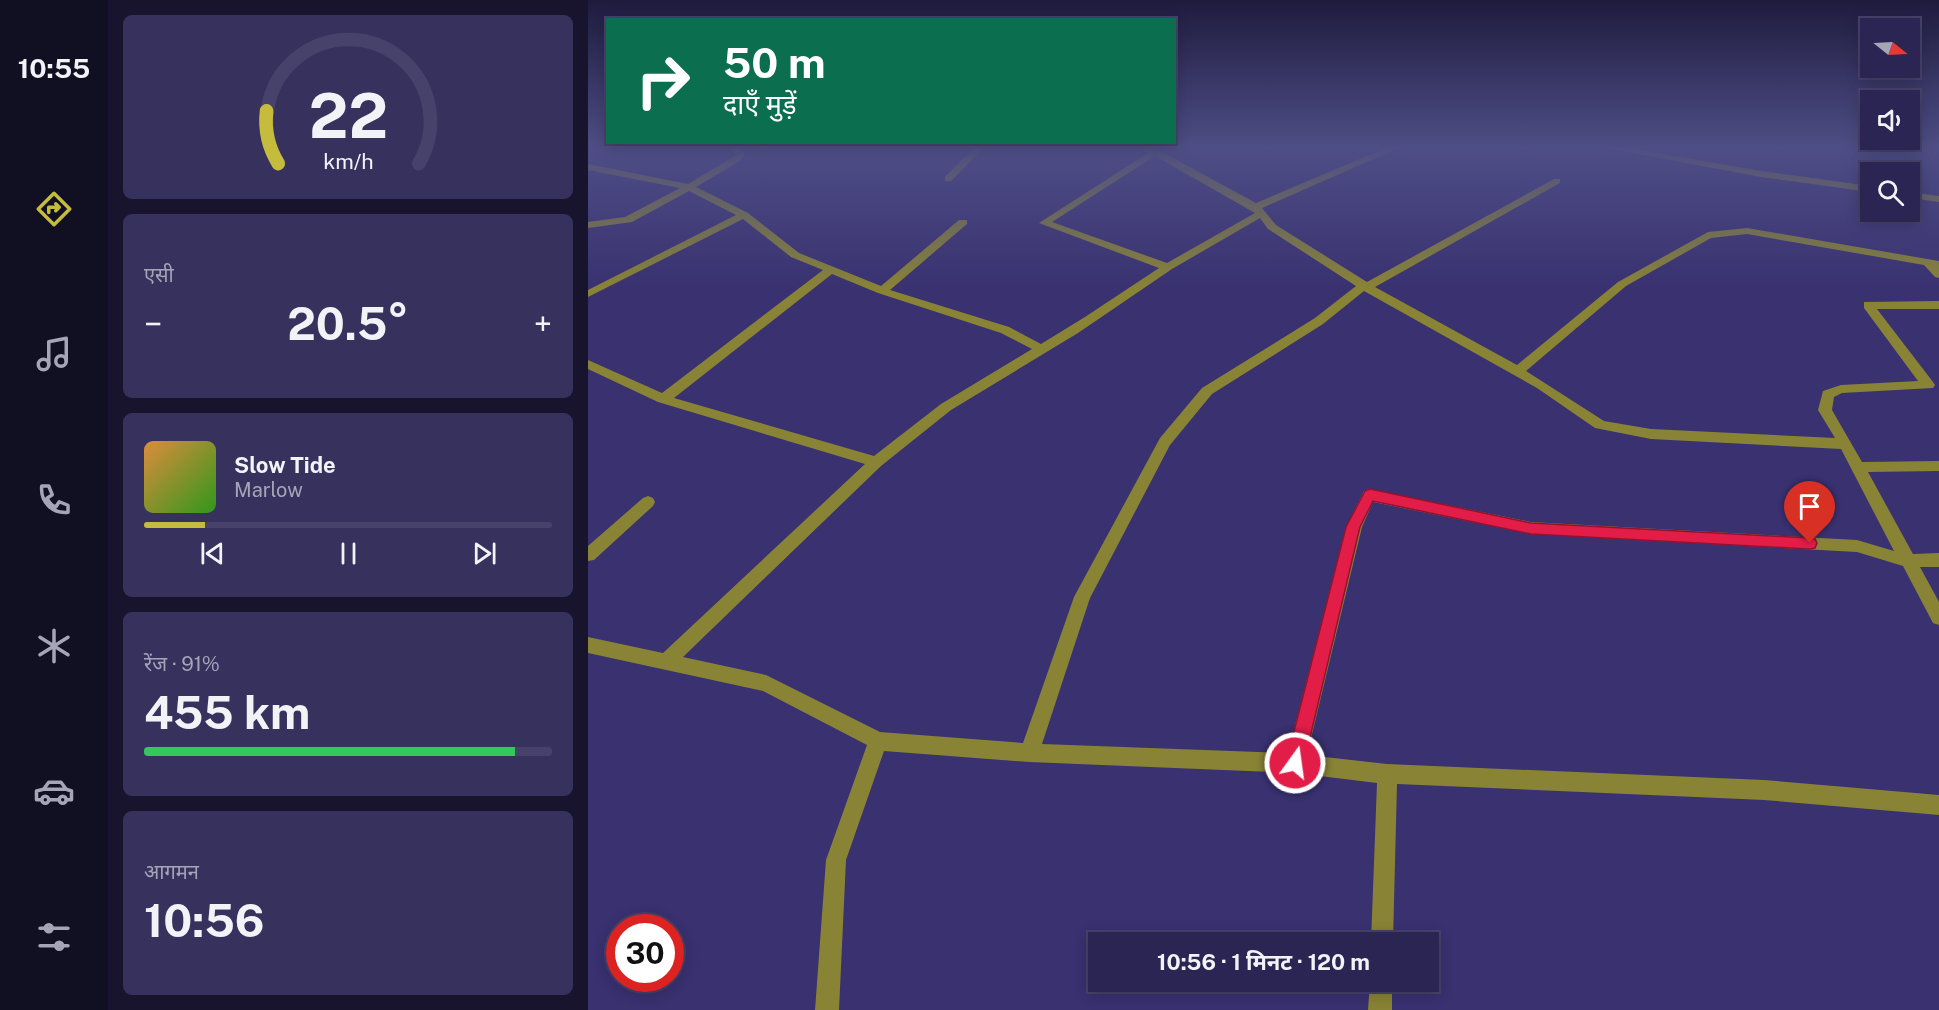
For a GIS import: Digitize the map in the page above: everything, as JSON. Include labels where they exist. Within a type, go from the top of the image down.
[{"type":"street","points":[[588,225],[628,220],[676,194]]},
{"type":"street","points":[[703,194],[744,215],[795,255],[882,291],[1005,330],[1041,349]]},
{"type":"street","points":[[1086,194],[1044,223],[1168,267]]},
{"type":"street","points":[[1228,194],[1258,211],[1272,227],[1365,286],[1518,371],[1600,425],[1651,434],[1845,444]]},
{"type":"street","points":[[667,661],[876,462],[946,407],[1041,349],[1074,333],[1128,293],[1258,211],[1295,194]]},
{"type":"street","points":[[1029,753],[1082,597],[1165,442],[1207,391],[1319,321],[1365,286],[1533,194]]},
{"type":"street","points":[[1920,196],[1939,199]]},
{"type":"street","points":[[588,294],[744,215]]},
{"type":"street","points":[[882,291],[963,222]]},
{"type":"street","points":[[1518,371],[1622,284],[1708,235],[1747,231],[1934,263],[1939,275]]},
{"type":"street","points":[[663,399],[830,270]]},
{"type":"street","points":[[1933,385],[1868,305],[1939,305]]},
{"type":"street","points":[[588,364],[663,399],[876,462]]},
{"type":"street","points":[[1933,385],[1841,389],[1828,394],[1825,410],[1939,618]]},
{"type":"street","points":[[1857,467],[1939,466]]},
{"type":"street","points":[[1295,763],[1353,527],[1370,495],[1531,528],[1857,546],[1908,561],[1939,560]]},
{"type":"street","points":[[588,555],[648,502]]},
{"type":"street","points":[[588,645],[766,683],[878,741],[1029,753],[1295,763],[1387,774],[1764,790],[1939,806]]},
{"type":"street","points":[[827,1010],[836,861],[878,741]]},
{"type":"street","points":[[1382,932],[1387,774]]},
{"type":"street","points":[[1380,1010],[1381,992]]},
{"type":"route","points":[[1295,763],[1353,527],[1370,495],[1531,528],[1810,543]]}]
